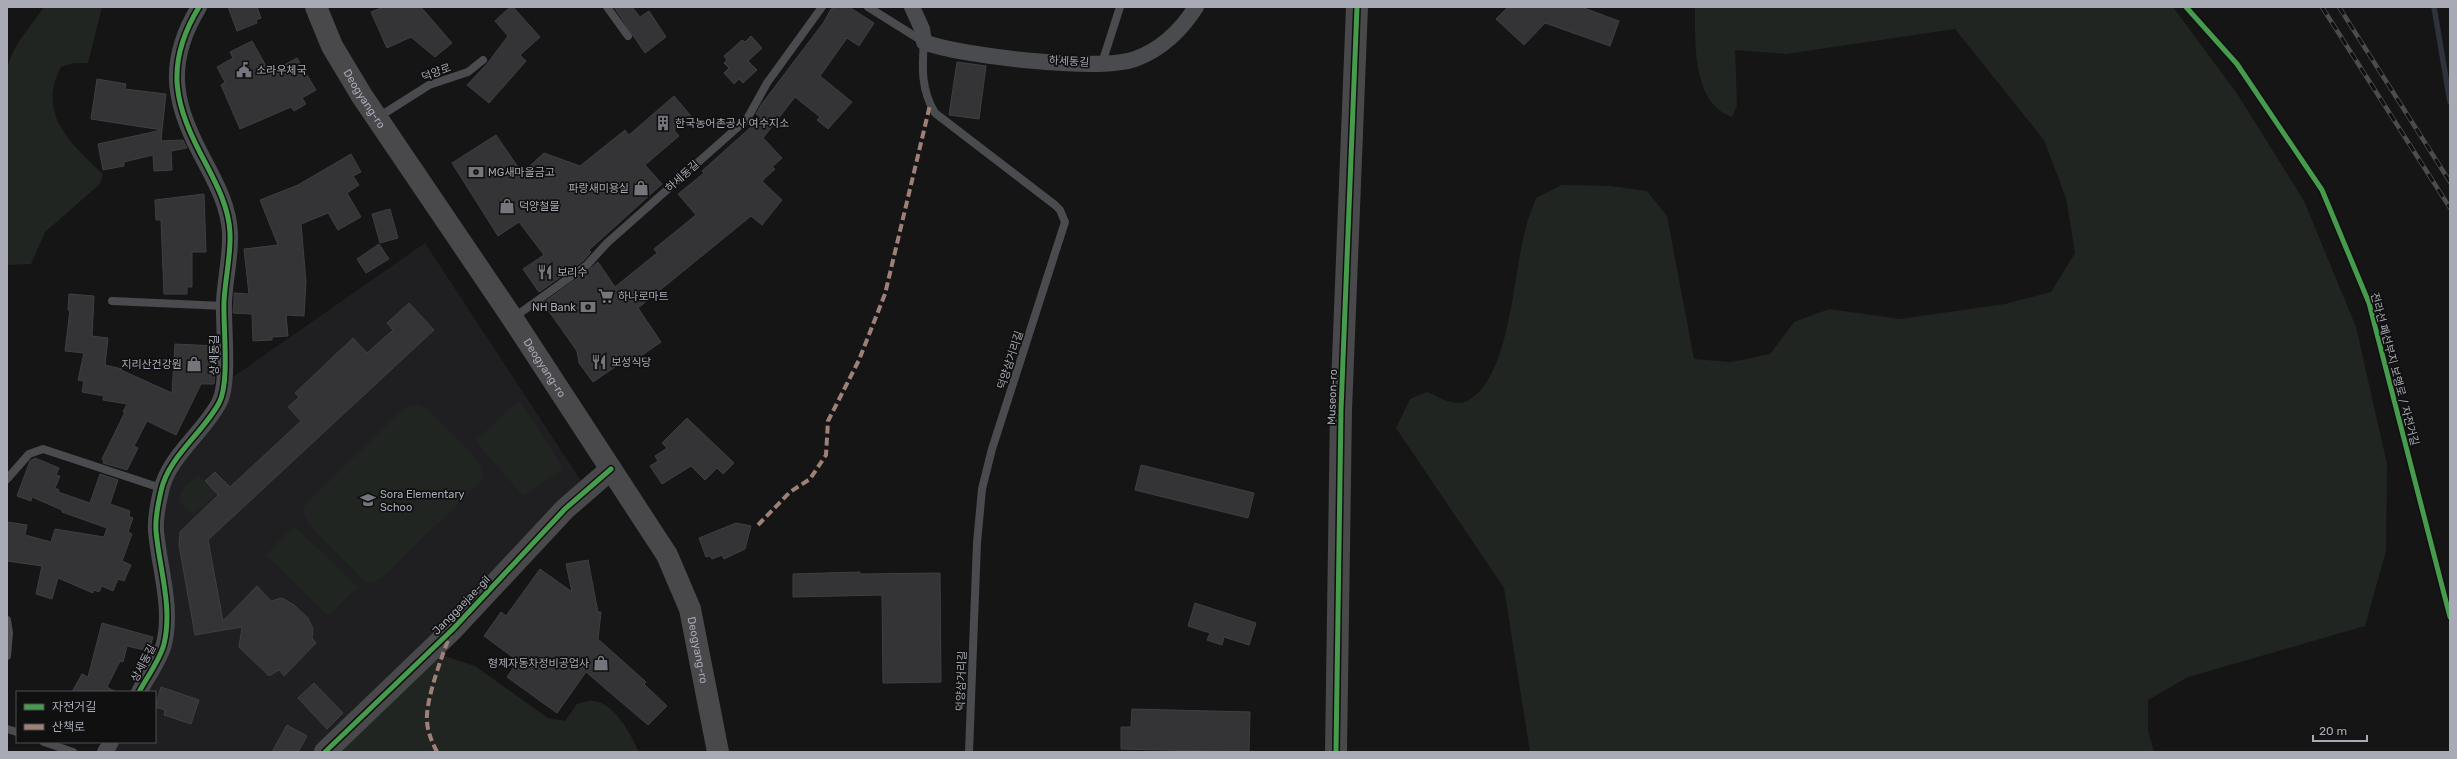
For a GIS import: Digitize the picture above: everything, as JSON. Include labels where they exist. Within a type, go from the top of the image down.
[{"type":"street","name":"상세동길","points":[[140,691],[161,652],[166,636],[166,609],[156,530],[162,488],[169,471],[217,407],[222,396],[224,306],[229,255],[228,221],[218,188],[183,120],[176,88],[175,72],[180,48],[189,23],[199,7]]},
{"type":"street","name":"Deogyang-ro","points":[[316,7],[335,52],[377,118],[513,318],[667,555],[681,586],[697,637],[718,752]]},
{"type":"street","points":[[912,7],[922,29],[924,42]]},
{"type":"street","name":"하세동길","points":[[924,42],[962,53],[1069,62],[1102,63],[1134,60],[1151,51],[1180,29],[1196,7]]},
{"type":"street","name":"Museon-ro","points":[[1336,752],[1342,410],[1357,7]]},
{"type":"street","name":"Janggaejae-gil","points":[[324,752],[453,629],[565,509],[611,469]]},
{"type":"street","points":[[105,752],[110,743]]},
{"type":"lane","points":[[607,7],[628,36]]},
{"type":"lane","name":"하세동길","points":[[513,318],[587,265],[607,243],[747,119],[767,83],[822,7]]},
{"type":"lane","name":"하세동길","points":[[868,7],[924,42]]},
{"type":"lane","points":[[1102,63],[1120,7]]},
{"type":"lane","name":"덕양삼거리길","points":[[924,42],[922,79],[926,96],[935,113],[1060,210],[1065,222],[992,449],[982,489],[977,543],[969,752]]},
{"type":"lane","name":"덕양로","points":[[377,118],[429,85],[468,72],[483,60]]},
{"type":"lane","points":[[112,301],[224,306]]},
{"type":"lane","points":[[7,479],[29,454],[43,449],[162,488]]},
{"type":"lane","points":[[7,620],[9,633],[7,656]]},
{"type":"lane","points":[[47,743],[73,752]]},
{"type":"shaded area","points":[[44,7],[102,7],[88,63],[74,63],[61,67],[54,84],[53,99],[55,113],[69,139],[103,174],[100,184],[45,232],[31,264],[7,265],[7,69],[17,44]]},
{"type":"shaded area","points":[[1695,7],[2173,7],[2238,95],[2304,201],[2356,327],[2387,464],[2386,551],[2365,626],[2188,677],[2148,700],[2148,731],[2154,752],[1530,752],[1504,588],[1396,428],[1410,399],[1427,392],[1442,399],[1462,403],[1467,401],[1482,389],[1493,371],[1502,348],[1522,246],[1528,220],[1536,198],[1562,185],[1610,186],[1647,191],[1667,216],[1694,359],[1731,362],[1770,354],[1794,322],[1829,309],[1900,319],[2005,304],[2051,292],[2075,253],[2066,198],[2044,140],[1955,29],[1786,54],[1735,50],[1737,105],[1732,117],[1719,110],[1709,99],[1703,85],[1698,70],[1696,53]]},
{"type":"shaded area","name":"Sora Elementary Schoo","points":[[425,243],[587,490],[325,752],[105,752],[110,743],[156,743],[156,691],[140,691],[161,652],[158,509],[223,384]]},
{"type":"shaded area","points":[[519,400],[563,468],[523,496],[475,441]]},
{"type":"shaded area","points":[[418,404],[426,408],[479,462],[483,477],[479,483],[382,578],[371,583],[364,581],[308,523],[303,509],[307,503],[404,408]]},
{"type":"shaded area","points":[[198,475],[216,494],[193,515],[179,501],[181,491]]},
{"type":"shaded area","points":[[294,526],[358,587],[329,616],[266,555]]},
{"type":"shaded area","points":[[430,651],[475,666],[548,718],[565,721],[577,704],[589,701],[600,702],[608,707],[621,720],[639,752],[325,752]]},
{"type":"building","points":[[228,7],[257,7],[261,18],[256,20],[257,23],[237,31]]},
{"type":"building","points":[[383,7],[421,7],[452,43],[435,57],[411,37],[387,48],[371,12]]},
{"type":"building","points":[[510,7],[513,7],[540,37],[520,55],[526,61],[489,103],[467,85],[487,64],[508,36],[495,21]]},
{"type":"building","points":[[614,7],[632,7],[640,17],[649,11],[666,37],[645,53]]},
{"type":"building","points":[[837,7],[849,7],[874,23],[859,46],[847,38],[820,76],[852,102],[828,129],[817,120],[820,117],[795,97],[763,138],[782,158],[772,167],[775,169],[762,181],[782,200],[762,225],[751,216],[638,308],[661,342],[625,367],[622,362],[593,382],[579,363],[577,351],[543,303],[598,262],[615,287],[657,253],[654,249],[696,215],[678,194],[704,173],[702,171],[761,118],[756,114],[761,105],[824,22],[831,9]]},
{"type":"building","points":[[1508,7],[1581,7],[1619,21],[1610,46],[1545,23],[1524,45],[1496,19]]},
{"type":"building","points":[[751,36],[762,48],[748,61],[757,70],[743,83],[739,79],[734,84],[724,73],[729,68],[724,63],[727,60],[724,56],[742,40],[745,42]]},
{"type":"building","points":[[252,41],[270,73],[297,58],[316,90],[302,98],[306,104],[294,111],[291,107],[240,129],[221,85],[225,82],[217,67],[233,58],[230,52]]},
{"type":"building","points":[[957,62],[986,66],[979,119],[949,115]]},
{"type":"building","points":[[97,79],[126,84],[125,89],[166,94],[162,130],[91,119]]},
{"type":"building","points":[[674,96],[691,116],[674,130],[679,136],[645,165],[662,184],[589,250],[591,252],[583,261],[539,292],[523,269],[544,255],[519,222],[498,236],[452,163],[496,135],[522,173],[544,153],[580,166],[625,130],[629,135]]},
{"type":"building","points":[[162,130],[161,141],[183,140],[187,148],[171,151],[172,170],[154,171],[153,155],[124,162],[124,166],[103,170],[98,144]]},
{"type":"building","points":[[351,154],[361,172],[353,176],[359,185],[347,193],[361,217],[338,230],[328,213],[301,224],[306,281],[304,316],[286,315],[288,336],[272,337],[272,340],[253,341],[252,314],[233,313],[234,293],[249,294],[244,249],[278,245],[260,200],[298,185]]},
{"type":"building","points":[[204,194],[206,252],[192,252],[192,287],[187,287],[187,294],[164,294],[161,220],[156,220],[155,200]]},
{"type":"building","points":[[390,209],[398,238],[380,243],[372,214]]},
{"type":"building","points":[[379,244],[389,259],[366,273],[357,259]]},
{"type":"building","points":[[69,294],[94,296],[92,336],[108,338],[105,365],[122,369],[121,370],[172,393],[175,344],[216,346],[214,384],[201,384],[176,435],[147,421],[134,446],[138,448],[127,470],[103,463],[104,461],[102,459],[125,412],[123,412],[127,404],[103,400],[104,396],[82,392],[84,381],[78,380],[84,353],[65,351],[70,310],[68,310]]},
{"type":"building","points":[[409,303],[434,330],[208,540],[223,621],[257,586],[271,601],[282,598],[294,605],[308,618],[313,629],[312,638],[316,643],[284,676],[279,670],[269,676],[239,647],[242,627],[195,635],[179,545],[180,532],[218,495],[205,481],[215,472],[230,487],[301,421],[288,407],[299,397],[295,393],[353,338],[367,353],[393,330],[387,323]]},
{"type":"building","points":[[687,418],[734,463],[723,474],[717,468],[705,480],[691,466],[662,484],[650,466],[658,461],[655,456],[667,448],[662,443]]},
{"type":"building","points":[[35,458],[59,468],[56,475],[60,476],[55,488],[59,490],[58,492],[90,503],[100,474],[118,480],[110,504],[130,511],[129,516],[133,518],[128,532],[132,534],[122,561],[131,565],[124,581],[118,579],[113,591],[102,586],[99,592],[94,590],[93,593],[58,578],[52,599],[36,594],[42,566],[7,561],[7,522],[27,525],[25,535],[51,542],[55,529],[104,537],[107,528],[62,512],[62,510],[32,497],[31,501],[17,496],[30,461]]},
{"type":"building","points":[[1141,465],[1254,493],[1248,518],[1135,490]]},
{"type":"building","points":[[736,523],[751,526],[745,549],[724,559],[722,555],[712,559],[710,556],[706,557],[699,538]]},
{"type":"building","points":[[588,560],[598,612],[601,612],[598,639],[646,682],[644,684],[667,706],[648,725],[586,672],[557,713],[507,677],[518,661],[484,636],[501,612],[506,616],[540,569],[572,592],[566,564]]},
{"type":"building","points":[[860,572],[860,574],[940,573],[941,682],[883,683],[882,595],[793,597],[793,574]]},
{"type":"building","points":[[1195,603],[1256,623],[1249,645],[1224,637],[1222,645],[1207,640],[1210,633],[1188,626]]},
{"type":"building","points":[[102,623],[153,637],[149,651],[127,646],[123,662],[120,661],[107,687],[114,691],[73,691],[82,674],[88,677]]},
{"type":"building","points":[[314,683],[343,713],[327,729],[298,698]]},
{"type":"building","points":[[161,687],[199,700],[191,724],[164,715],[165,710],[156,707]]},
{"type":"building","points":[[1132,709],[1250,712],[1249,752],[1121,749],[1121,727],[1131,727]]},
{"type":"building","points":[[287,725],[307,736],[298,752],[272,752]]},
{"type":"waterway","points":[[2434,7],[2450,102]]},
{"type":"railway","points":[[2322,7],[2450,208]]},
{"type":"railway","points":[[2339,7],[2450,182]]},
{"type":"marked path","points":[[758,525],[790,492],[810,479],[826,455],[828,421],[859,360],[885,294],[930,105]]},
{"type":"marked path","points":[[437,752],[428,730],[427,713],[431,691],[450,635]]},
{"type":"cycle path","points":[[140,691],[160,656],[166,630],[166,601],[156,526],[161,491],[165,479],[178,456],[204,425],[219,403],[224,382],[224,302],[230,250],[229,224],[225,206],[218,188],[187,124],[177,86],[177,68],[181,48],[188,28],[199,7]]},
{"type":"cycle path","points":[[1336,752],[1341,410],[1357,7]]},
{"type":"cycle path","name":"전라선 폐선부지 보행로 / 자전거길","points":[[2186,7],[2237,64],[2322,190],[2369,303],[2450,617]]},
{"type":"cycle path","points":[[325,752],[453,629],[565,509],[611,469]]},
{"type":"place","name":"소라우체국","points":[[244,70]]},
{"type":"place","name":"한국농어촌공사 여수지소","points":[[663,123]]},
{"type":"place","name":"MG새마을금고","points":[[476,172]]},
{"type":"place","name":"파랑새미용실","points":[[641,188]]},
{"type":"place","name":"덕양철물","points":[[507,206]]},
{"type":"place","name":"보리수","points":[[545,272]]},
{"type":"place","name":"하나로마트","points":[[606,296]]},
{"type":"place","name":"NH Bank","points":[[588,307]]},
{"type":"place","name":"보성식당","points":[[599,362]]},
{"type":"place","name":"지리산건강원","points":[[194,364]]},
{"type":"place","name":"Sora Elementary Schoo","points":[[368,500]]},
{"type":"place","name":"형제자동차정비공업사","points":[[601,663]]}]
